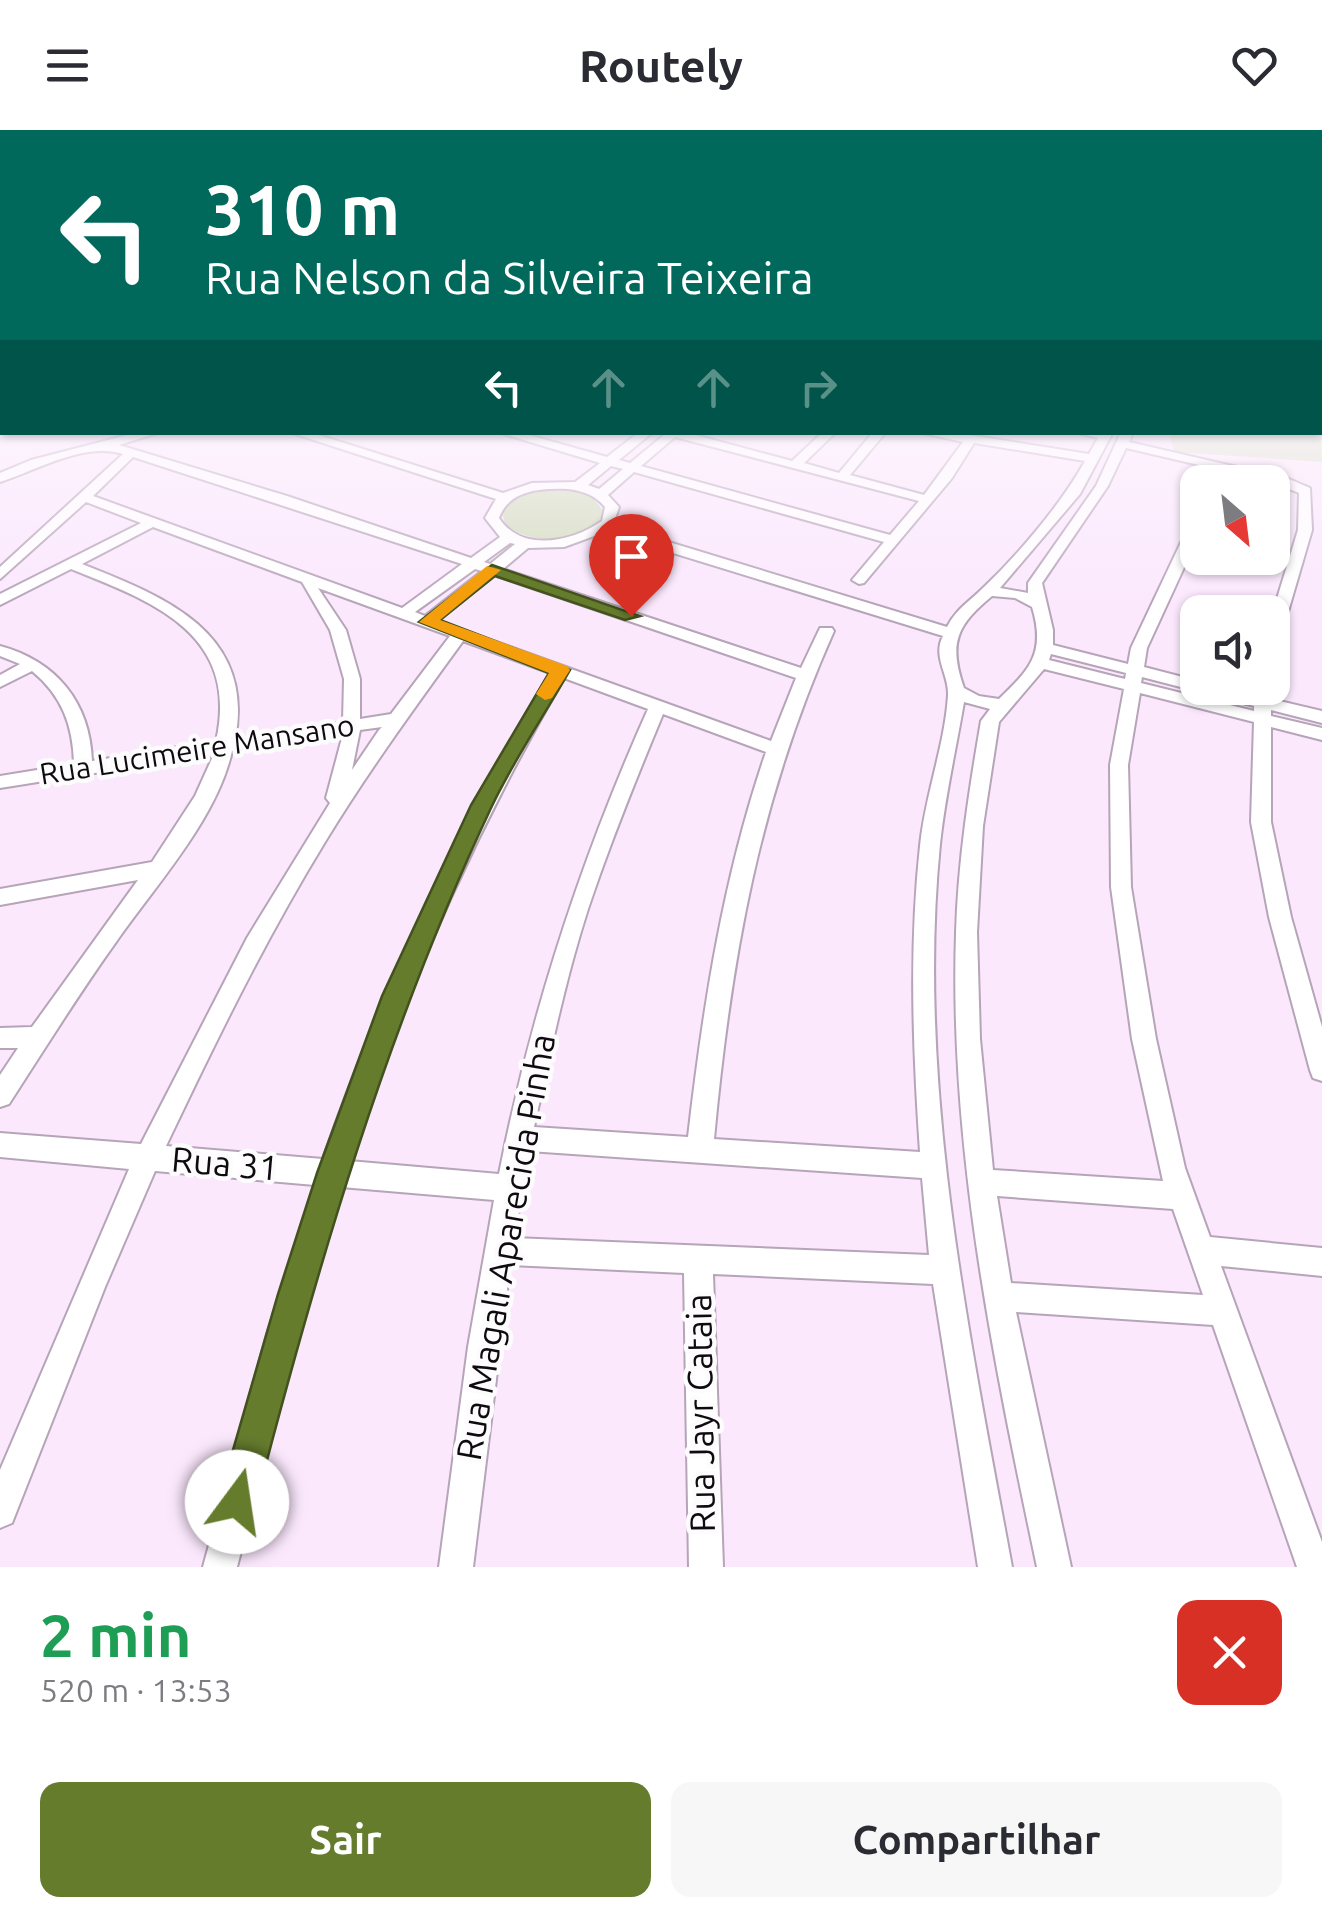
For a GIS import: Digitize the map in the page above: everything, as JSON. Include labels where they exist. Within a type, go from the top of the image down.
[{"type":"street","points":[[0,575],[114,470]]},
{"type":"street","points":[[181,470],[282,499],[804,675]]},
{"type":"street","points":[[416,470],[505,498]]},
{"type":"street","points":[[578,486],[599,470]]},
{"type":"street","points":[[600,494],[628,470]]},
{"type":"street","points":[[637,470],[892,540]]},
{"type":"street","points":[[819,470],[926,499]]},
{"type":"street","points":[[842,476],[847,470]]},
{"type":"street","points":[[859,580],[952,470]]},
{"type":"street","points":[[994,1567],[945,1270],[924,1035],[926,900],[937,794],[957,691],[946,655],[950,633],[961,614],[989,591],[1075,491],[1088,470]]},
{"type":"street","points":[[1054,1567],[1000,1297],[984,1182],[971,1054],[967,916],[981,762],[990,720],[1000,705],[1022,688],[1042,656],[1045,626],[1034,583],[1102,486],[1106,470]]},
{"type":"street","points":[[604,528],[612,512],[600,494],[578,486],[540,486],[505,498],[495,507],[492,518],[496,528],[509,537],[527,542],[571,542],[604,528],[950,633]]},
{"type":"street","points":[[1286,595],[1305,530],[1308,496],[1290,486]]},
{"type":"street","points":[[86,498],[775,748]]},
{"type":"street","points":[[0,600],[154,522]]},
{"type":"street","points":[[404,614],[509,537]]},
{"type":"street","points":[[428,622],[527,542]]},
{"type":"street","points":[[1180,558],[1141,639],[1133,678],[1119,765],[1121,886],[1144,1040],[1172,1168],[1314,1567]]},
{"type":"street","points":[[0,1096],[205,798],[224,746],[229,717],[226,683],[216,654],[198,630],[160,602],[68,564]]},
{"type":"street","points":[[308,578],[310,590],[330,615],[349,662],[352,726],[335,794],[338,803]]},
{"type":"street","points":[[989,591],[1018,594],[1039,605]]},
{"type":"street","points":[[330,615],[369,600]]},
{"type":"street","points":[[700,1150],[731,912],[775,748],[826,631]]},
{"type":"street","points":[[0,1512],[148,1157],[243,966],[338,803],[460,634]]},
{"type":"street","points":[[0,651],[32,664],[53,680],[72,704],[82,734],[82,769]]},
{"type":"street","points":[[1042,656],[1180,687]]},
{"type":"street","points":[[0,682],[32,664]]},
{"type":"street","points":[[220,1567],[332,1173],[395,996],[454,861],[508,755],[560,670]]},
{"type":"street","points":[[1133,678],[1180,684]]},
{"type":"street","points":[[957,691],[975,701],[1000,705]]},
{"type":"street","points":[[1263,705],[1261,822],[1280,917],[1322,1070]]},
{"type":"street","points":[[1267,705],[1322,734]]},
{"type":"street","points":[[1271,705],[1322,718]]},
{"type":"street","name":"Rua Magali Aparecida Pinha","points":[[456,1567],[498,1251],[519,1138],[571,926],[614,803],[658,706]]},
{"type":"street","name":"Rua Lucimeire Mansano","points":[[0,782],[395,719]]},
{"type":"street","points":[[0,898],[156,869]]},
{"type":"street","points":[[0,1038],[39,1037]]},
{"type":"street","points":[[519,1138],[933,1166]]},
{"type":"street","name":"Rua 31","points":[[0,1145],[509,1188]]},
{"type":"street","points":[[984,1182],[1182,1196]]},
{"type":"street","points":[[1201,1250],[1322,1262]]},
{"type":"street","points":[[498,1251],[945,1270]]},
{"type":"street","name":"Rua Jayr Cataia","points":[[698,1260],[706,1567]]},
{"type":"street","points":[[1000,1297],[1223,1311]]},
{"type":"green space","points":[[550,489],[592,498],[602,510],[601,519],[580,533],[554,539],[527,536],[505,524],[502,512],[517,498]]},
{"type":"slow traffic","points":[[493,570],[428,622],[560,670],[545,694]]},
{"type":"route","points":[[237,1502],[294,1294],[395,996],[482,805],[560,670],[428,622],[492,570],[631,616]]}]
